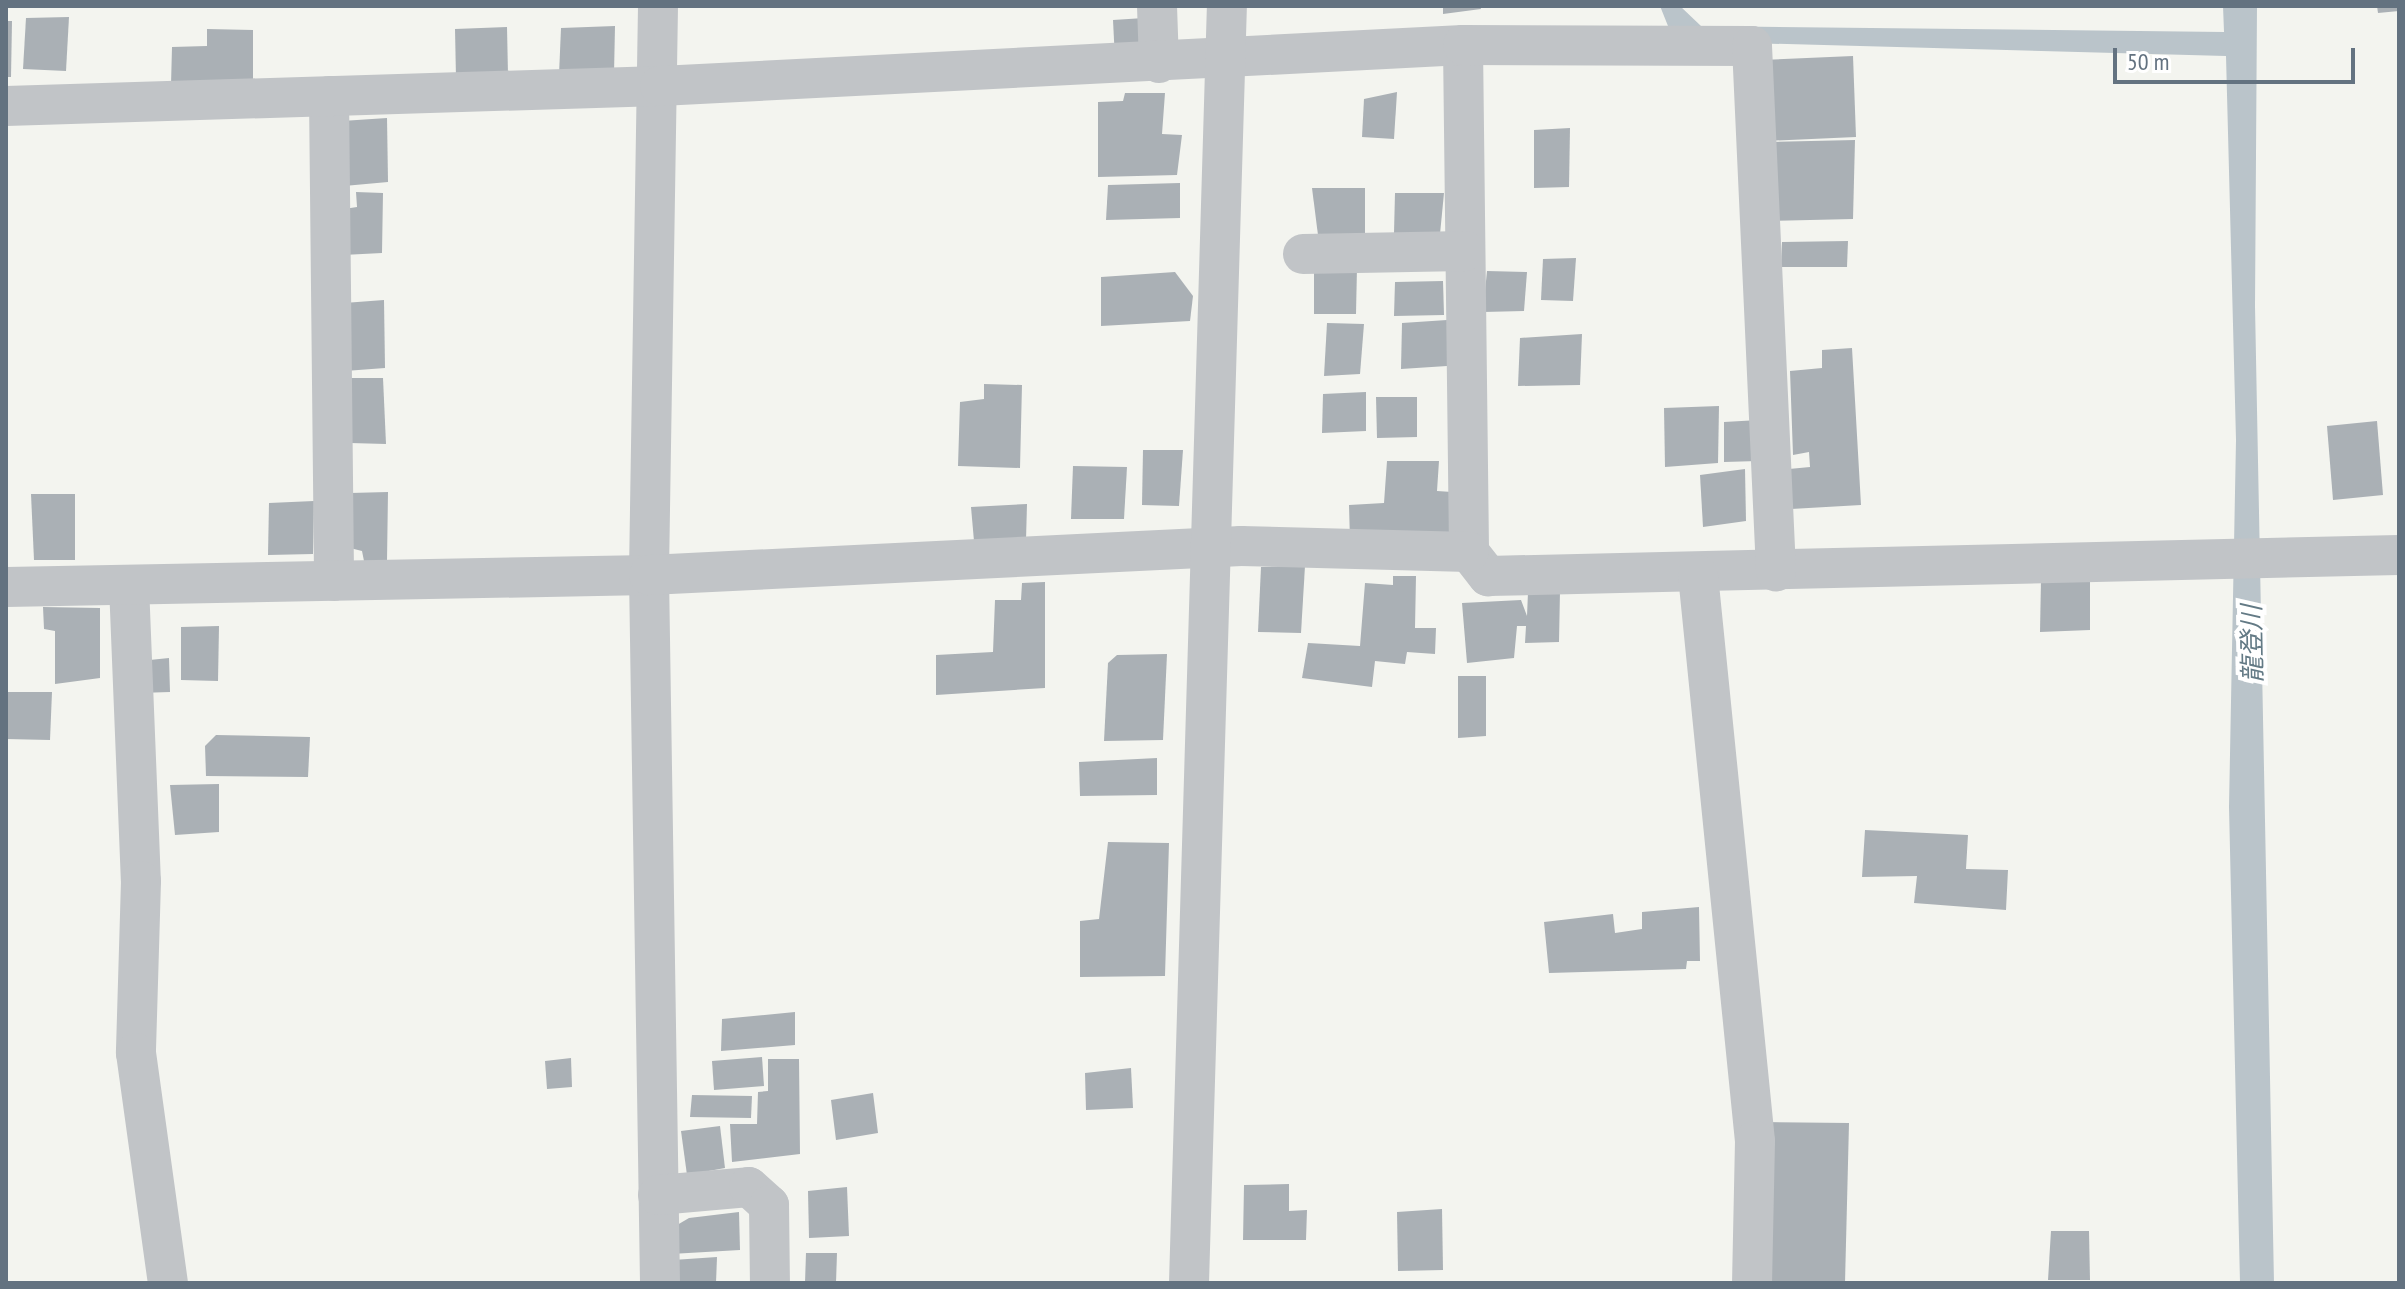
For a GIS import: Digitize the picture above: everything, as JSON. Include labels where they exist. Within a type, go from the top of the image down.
[{"type":"street","points":[[658,6],[660,86],[649,575],[660,1283]]},
{"type":"street","points":[[1157,6],[1159,63]]},
{"type":"street","points":[[1189,1283],[1227,6]]},
{"type":"street","points":[[1463,45],[1469,552],[1488,576],[1698,575],[2399,555]]},
{"type":"street","points":[[6,106],[660,86],[1159,63],[1463,45],[1752,46],[1776,571]]},
{"type":"street","points":[[329,96],[334,581]]},
{"type":"street","points":[[1303,254],[1465,251]]},
{"type":"street","points":[[6,587],[649,575],[1212,547],[1469,552]]},
{"type":"street","points":[[1698,575],[1755,1141],[1752,1283]]},
{"type":"street","points":[[129,585],[141,881],[136,1053],[168,1283]]},
{"type":"street","points":[[658,1195],[749,1187],[769,1205],[770,1283]]},
{"type":"water","name":"龍登川","points":[[1660,6],[1680,6],[1701,26],[2224,32],[2223,6],[2257,6],[2255,306],[2274,1283],[2240,1283],[2229,807],[2236,440],[2226,56],[1674,41]]},
{"type":"building","points":[[1443,6],[1480,6],[1481,9],[1443,14]]},
{"type":"building","points":[[2377,6],[2399,6],[2399,11],[2378,13]]},
{"type":"building","points":[[69,17],[66,71],[23,69],[26,18]]},
{"type":"building","points":[[1144,18],[1146,58],[1115,60],[1113,20]]},
{"type":"building","points":[[6,21],[12,21],[11,77],[6,77]]},
{"type":"building","points":[[615,26],[614,74],[559,75],[561,28]]},
{"type":"building","points":[[507,27],[508,75],[456,78],[455,29]]},
{"type":"building","points":[[207,29],[253,30],[253,83],[171,85],[172,47],[207,46]]},
{"type":"building","points":[[1853,56],[1856,137],[1764,141],[1761,60]]},
{"type":"building","points":[[1397,92],[1394,139],[1362,137],[1364,99]]},
{"type":"building","points":[[1125,93],[1165,93],[1162,134],[1182,135],[1177,175],[1098,177],[1098,102],[1123,101]]},
{"type":"building","points":[[387,118],[388,182],[344,186],[342,121]]},
{"type":"building","points":[[1570,128],[1569,187],[1534,188],[1534,130]]},
{"type":"building","points":[[1855,140],[1853,219],[1771,221],[1772,142]]},
{"type":"building","points":[[1180,183],[1180,218],[1106,220],[1108,185]]},
{"type":"building","points":[[1312,188],[1365,188],[1365,243],[1319,243]]},
{"type":"building","points":[[356,192],[383,193],[382,253],[343,255],[344,209],[357,207]]},
{"type":"building","points":[[1395,193],[1444,193],[1440,234],[1394,233]]},
{"type":"building","points":[[1848,241],[1847,267],[1781,267],[1782,242]]},
{"type":"building","points":[[1576,258],[1573,301],[1541,300],[1543,259]]},
{"type":"building","points":[[1357,267],[1356,314],[1314,314],[1314,269]]},
{"type":"building","points":[[1487,271],[1527,272],[1524,311],[1483,312]]},
{"type":"building","points":[[1175,272],[1193,296],[1190,321],[1101,326],[1101,277]]},
{"type":"building","points":[[1443,281],[1444,315],[1394,316],[1395,282]]},
{"type":"building","points":[[384,300],[385,368],[345,371],[344,303]]},
{"type":"building","points":[[1447,320],[1447,366],[1401,369],[1402,323]]},
{"type":"building","points":[[1327,323],[1364,324],[1360,374],[1324,376]]},
{"type":"building","points":[[1582,334],[1580,385],[1518,386],[1520,338]]},
{"type":"building","points":[[1852,348],[1861,505],[1791,509],[1789,469],[1810,467],[1809,452],[1793,455],[1790,371],[1822,368],[1822,350]]},
{"type":"building","points":[[351,378],[383,378],[386,444],[350,443]]},
{"type":"building","points":[[984,384],[1022,385],[1020,468],[958,466],[960,402],[984,399]]},
{"type":"building","points":[[1366,392],[1366,431],[1322,433],[1323,394]]},
{"type":"building","points":[[1376,397],[1417,397],[1417,437],[1377,438]]},
{"type":"building","points":[[1719,406],[1718,463],[1665,467],[1664,408]]},
{"type":"building","points":[[1759,420],[1758,461],[1724,462],[1724,422]]},
{"type":"building","points":[[2377,421],[2383,495],[2333,500],[2327,426]]},
{"type":"building","points":[[1143,450],[1183,450],[1179,506],[1142,505]]},
{"type":"building","points":[[1387,461],[1439,461],[1437,491],[1452,492],[1451,538],[1350,541],[1349,505],[1384,503]]},
{"type":"building","points":[[1073,466],[1127,467],[1124,519],[1071,519]]},
{"type":"building","points":[[1745,469],[1746,521],[1703,527],[1700,475]]},
{"type":"building","points":[[388,492],[387,562],[364,561],[362,551],[350,548],[350,493]]},
{"type":"building","points":[[31,494],[75,494],[75,560],[34,560]]},
{"type":"building","points":[[314,501],[313,554],[268,555],[269,503]]},
{"type":"building","points":[[1027,504],[1026,540],[974,541],[971,507]]},
{"type":"building","points":[[1305,566],[1301,633],[1258,632],[1261,567]]},
{"type":"building","points":[[1393,576],[1416,576],[1415,628],[1436,628],[1435,654],[1407,652],[1405,664],[1375,661],[1372,687],[1302,678],[1308,643],[1360,646],[1365,583],[1393,585]]},
{"type":"building","points":[[2090,577],[2090,630],[2040,632],[2041,580]]},
{"type":"building","points":[[1045,582],[1045,688],[936,695],[936,655],[993,652],[995,600],[1021,600],[1022,583]]},
{"type":"building","points":[[1560,591],[1559,642],[1525,643],[1526,626],[1517,626],[1514,658],[1467,663],[1462,603],[1521,600],[1527,616],[1528,592]]},
{"type":"building","points":[[43,607],[100,608],[100,678],[55,684],[55,631],[44,629]]},
{"type":"building","points":[[219,626],[218,681],[181,680],[181,627]]},
{"type":"building","points":[[1167,654],[1163,740],[1104,741],[1108,663],[1117,655]]},
{"type":"building","points":[[169,658],[170,692],[139,693],[140,661]]},
{"type":"building","points":[[1458,676],[1486,676],[1486,736],[1458,738]]},
{"type":"building","points":[[6,692],[52,692],[50,740],[6,739]]},
{"type":"building","points":[[216,735],[310,737],[308,777],[206,776],[205,746]]},
{"type":"building","points":[[1157,758],[1157,795],[1080,796],[1079,762]]},
{"type":"building","points":[[219,784],[219,832],[175,835],[170,785]]},
{"type":"building","points":[[1865,830],[1968,835],[1966,869],[2008,870],[2006,910],[1914,903],[1917,876],[1862,877]]},
{"type":"building","points":[[1108,842],[1169,843],[1165,976],[1080,977],[1080,921],[1099,919]]},
{"type":"building","points":[[1699,907],[1700,961],[1687,961],[1686,969],[1549,973],[1544,922],[1613,914],[1615,933],[1642,929],[1642,912]]},
{"type":"building","points":[[795,1012],[795,1045],[721,1051],[722,1019]]},
{"type":"building","points":[[762,1057],[764,1086],[714,1090],[712,1061]]},
{"type":"building","points":[[571,1058],[572,1087],[547,1089],[545,1061]]},
{"type":"building","points":[[768,1059],[799,1059],[800,1154],[732,1162],[730,1124],[757,1124],[758,1092],[768,1091]]},
{"type":"building","points":[[1131,1068],[1133,1108],[1086,1110],[1085,1073]]},
{"type":"building","points":[[873,1093],[878,1133],[836,1140],[831,1100]]},
{"type":"building","points":[[692,1095],[752,1096],[751,1118],[690,1117]]},
{"type":"building","points":[[1764,1122],[1849,1123],[1845,1283],[1761,1283]]},
{"type":"building","points":[[720,1126],[725,1168],[687,1175],[681,1131]]},
{"type":"building","points":[[1289,1184],[1289,1211],[1307,1210],[1306,1240],[1243,1240],[1244,1185]]},
{"type":"building","points":[[847,1187],[849,1236],[809,1238],[808,1191]]},
{"type":"building","points":[[1442,1209],[1443,1270],[1398,1271],[1397,1212]]},
{"type":"building","points":[[739,1212],[740,1250],[671,1254],[672,1228],[689,1218]]},
{"type":"building","points":[[2051,1231],[2089,1231],[2090,1280],[2048,1280]]},
{"type":"building","points":[[806,1253],[837,1253],[836,1283],[805,1283]]},
{"type":"building","points":[[717,1257],[716,1283],[675,1283],[673,1260]]}]
